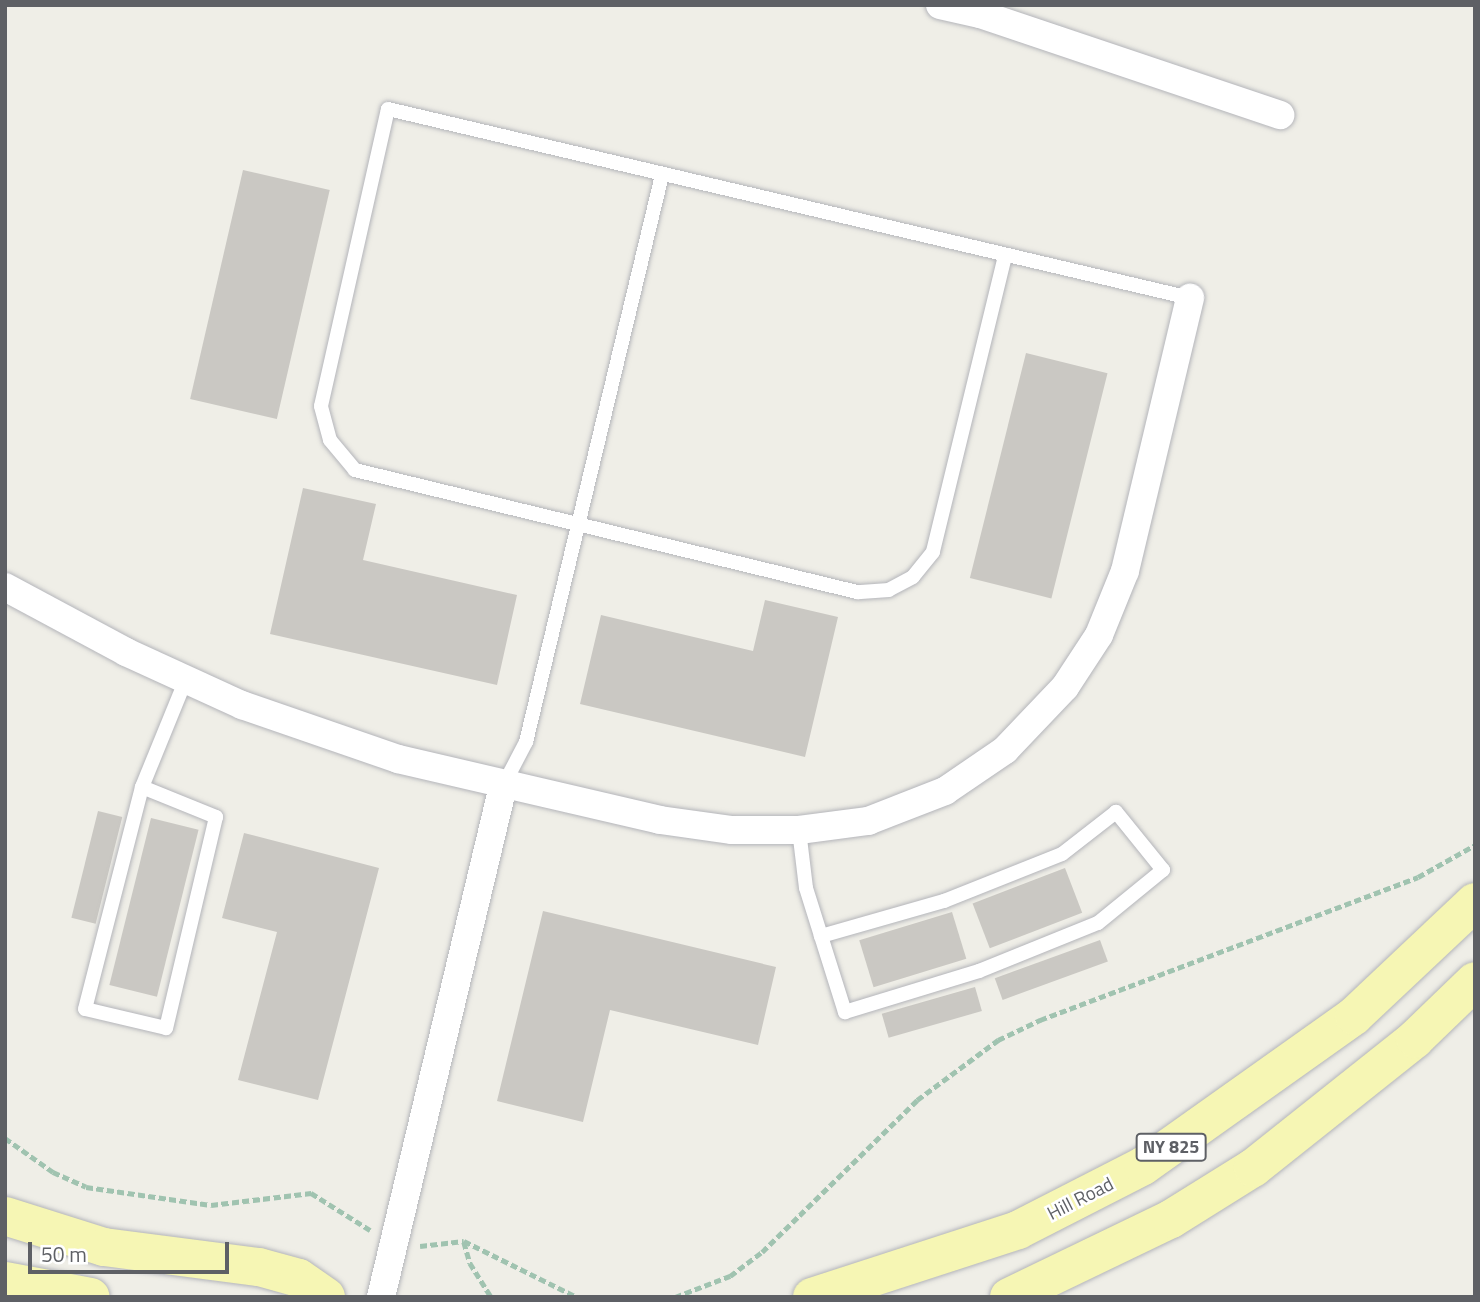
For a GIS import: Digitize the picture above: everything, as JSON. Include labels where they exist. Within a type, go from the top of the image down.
[{"type":"main road","name":"Hill Road","points":[[812,1297],[1018,1230],[1143,1166],[1354,1016],[1475,902]]},
{"type":"main road","points":[[1009,1297],[1171,1219],[1253,1168],[1406,1047],[1475,981]]},
{"type":"main road","points":[[5,1216],[104,1247],[259,1268],[299,1278],[326,1297]]},
{"type":"main road","points":[[5,1281],[91,1297]]},
{"type":"street","points":[[940,5],[975,10],[1280,115]]},
{"type":"street","points":[[5,587],[186,679],[318,733],[503,786],[660,820],[732,830],[799,830],[868,821],[944,792],[1004,750],[1066,687],[1099,635],[1125,571],[1190,298]]},
{"type":"street","points":[[380,1297],[503,786]]},
{"type":"lane","points":[[1005,256],[933,551],[913,576],[889,590],[858,592],[355,470],[330,440],[321,406],[388,109],[1190,298]]},
{"type":"lane","points":[[503,786],[526,743],[662,175]]},
{"type":"lane","points":[[142,787],[216,817],[166,1028],[85,1009],[142,787],[186,679]]},
{"type":"lane","points":[[799,830],[806,888],[821,936],[845,1012],[979,971],[1098,923],[1163,870],[1116,812],[1062,854],[944,901],[821,936]]},
{"type":"path","points":[[675,1297],[730,1276],[762,1252],[917,1100],[998,1040],[1040,1020],[1418,877],[1475,845]]},
{"type":"path","points":[[5,1138],[53,1172],[86,1187],[122,1196],[211,1205],[311,1193],[394,1245],[464,1241],[563,1295],[577,1297]]},
{"type":"path","points":[[464,1241],[470,1263],[491,1297]]},
{"type":"building","points":[[243,170],[330,190],[277,419],[190,399]]},
{"type":"building","points":[[1026,353],[1108,373],[1051,598],[970,578]]},
{"type":"building","points":[[303,488],[376,504],[363,560],[517,595],[497,685],[270,634]]},
{"type":"building","points":[[765,600],[838,617],[805,757],[580,704],[601,615],[753,651]]},
{"type":"building","points":[[98,811],[122,817],[96,924],[71,918]]},
{"type":"building","points":[[151,818],[199,830],[157,997],[109,985]]},
{"type":"building","points":[[244,833],[379,868],[318,1100],[238,1080],[277,932],[222,918]]},
{"type":"building","points":[[1065,868],[1082,913],[990,948],[973,903]]},
{"type":"building","points":[[543,911],[776,967],[758,1045],[610,1010],[583,1122],[497,1101]]},
{"type":"building","points":[[952,912],[966,959],[874,987],[859,940]]},
{"type":"building","points":[[1100,940],[1108,962],[1003,1000],[995,978]]},
{"type":"building","points":[[975,987],[982,1011],[889,1038],[882,1014]]}]
